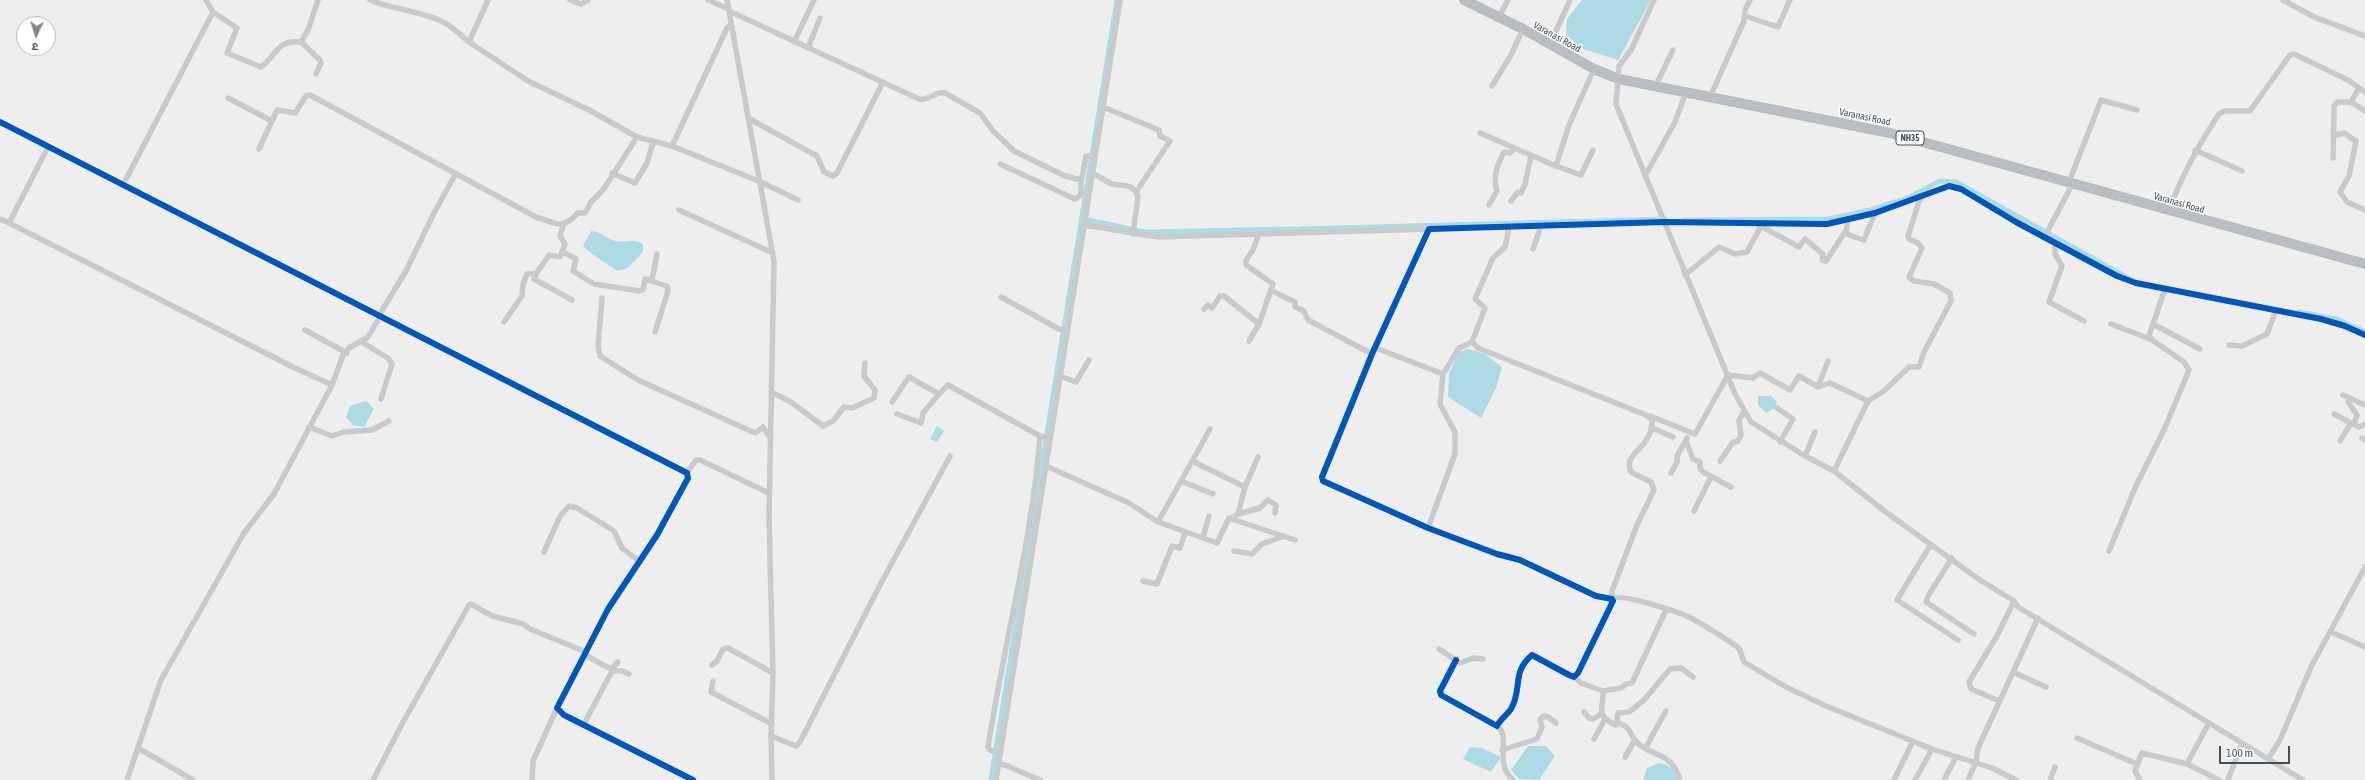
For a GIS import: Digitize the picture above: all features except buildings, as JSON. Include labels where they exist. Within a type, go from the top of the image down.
[{"type":"highway","name":"Varanasi Road","points":[[1464,0],[1523,29],[1594,69],[1619,79],[1890,132],[2365,264]]},
{"type":"street","points":[[206,0],[213,12],[237,28],[227,49],[227,53],[259,67],[263,66],[281,45],[290,40],[301,42],[320,60],[321,63],[316,74]]},
{"type":"street","points":[[301,42],[308,30],[318,0]]},
{"type":"street","points":[[370,0],[390,8],[418,14],[440,22],[528,81],[589,110],[637,137],[672,146],[761,182],[798,200]]},
{"type":"street","points":[[469,42],[488,0]]},
{"type":"street","points":[[570,0],[581,4],[588,0]]},
{"type":"street","points":[[708,0],[794,42],[920,99],[927,99],[940,92],[945,92],[980,113],[993,131],[1014,151],[1063,175],[1081,179]]},
{"type":"street","points":[[727,0],[773,253],[769,493],[773,672],[771,736],[772,780]]},
{"type":"street","points":[[794,42],[814,0]]},
{"type":"street","points":[[996,780],[999,764],[996,752],[1046,466],[1049,438],[1093,174],[1092,156],[1103,107],[1120,0]]},
{"type":"street","points":[[1499,17],[1508,0]]},
{"type":"street","points":[[1550,44],[1570,0]]},
{"type":"street","points":[[1654,0],[1630,50],[1618,66],[1619,79],[1616,104],[1685,275],[1744,412],[1752,422],[1780,442],[1834,471],[1887,513],[1952,558],[1980,580],[2014,601],[2018,607],[2303,780]]},
{"type":"street","points":[[1710,97],[1745,16],[1745,10],[1750,0]]},
{"type":"street","points":[[1745,16],[1778,26],[1790,0]]},
{"type":"street","points":[[2283,0],[2314,17],[2365,36]]},
{"type":"street","points":[[123,185],[213,12]]},
{"type":"street","points":[[808,48],[820,18]]},
{"type":"street","points":[[672,146],[727,28],[732,25]]},
{"type":"street","points":[[1492,86],[1511,55],[1523,29]]},
{"type":"street","points":[[1655,86],[1673,50]]},
{"type":"street","points":[[2169,210],[2183,173],[2195,150],[2222,112],[2250,112],[2292,54],[2348,80],[2365,92]]},
{"type":"street","points":[[1556,166],[1569,125],[1594,69]]},
{"type":"street","points":[[748,118],[817,156],[824,172],[833,176],[837,173],[883,82]]},
{"type":"street","points":[[2351,102],[2359,88]]},
{"type":"street","points":[[1645,176],[1675,122],[1686,92]]},
{"type":"street","points":[[259,149],[279,109],[293,114],[298,112],[306,96],[310,95],[455,175],[536,217],[563,226],[568,224],[578,213],[585,213],[591,202],[603,190],[612,172],[637,137]]},
{"type":"street","points":[[228,98],[272,121]]},
{"type":"street","points":[[2046,234],[2071,182],[2101,100],[2137,110]]},
{"type":"street","points":[[2333,158],[2334,106],[2338,102],[2351,102],[2365,111]]},
{"type":"street","points":[[1103,107],[1159,130],[1160,136],[1170,141],[1136,192]]},
{"type":"street","points":[[0,122],[687,473]]},
{"type":"street","points":[[1480,133],[1531,156],[1581,175],[1593,150]]},
{"type":"street","points":[[2333,136],[2344,133],[2356,141],[2351,168],[2340,192],[2347,202],[2365,210]]},
{"type":"street","points":[[612,172],[635,183],[647,163],[653,142]]},
{"type":"street","points":[[9,223],[48,147]]},
{"type":"street","points":[[1490,205],[1497,191],[1494,181],[1498,161],[1504,152],[1510,153],[1514,148]]},
{"type":"street","points":[[2195,150],[2242,171]]},
{"type":"street","points":[[1000,164],[1075,200],[1081,195],[1081,179],[1083,177],[1085,158],[1092,156]]},
{"type":"street","points":[[1511,201],[1518,192],[1521,193],[1525,184],[1531,156]]},
{"type":"street","points":[[1093,174],[1102,177],[1110,184],[1128,185],[1136,192],[1138,196],[1134,230]]},
{"type":"street","points":[[127,780],[161,680],[244,533],[274,494],[332,385],[343,355],[349,348],[362,342],[368,337],[407,269],[434,213],[455,175]]},
{"type":"street","points":[[1085,221],[1134,230],[1158,237],[1541,226],[1663,220],[1758,224],[1827,224],[1875,213],[1924,195],[1943,186],[1954,186],[2046,234],[2055,243],[2116,276],[2165,289],[2321,319],[2345,326],[2365,335]]},
{"type":"street","points":[[1834,471],[1868,401],[1884,391],[1909,367],[1919,366],[1924,352],[1952,298],[1937,285],[1914,281],[1910,277],[1922,248],[1918,243],[1909,239],[1908,236],[1919,202],[1924,195]]},
{"type":"street","points":[[679,210],[773,253]]},
{"type":"street","points":[[1845,232],[1864,240],[1875,213]]},
{"type":"street","points":[[0,219],[292,367],[332,385]]},
{"type":"street","points":[[1758,224],[1799,247],[1805,239],[1823,254],[1822,260],[1826,261],[1845,232],[1848,219]]},
{"type":"street","points":[[1685,275],[1719,247],[1735,254],[1747,252],[1758,224]]},
{"type":"street","points":[[563,226],[560,236],[565,244],[563,252],[560,257],[549,255],[534,279],[572,300]]},
{"type":"street","points":[[1532,249],[1541,226]]},
{"type":"street","points":[[1428,528],[1455,454],[1455,432],[1440,404],[1443,374],[1459,348],[1472,342],[1485,308],[1475,300],[1493,258],[1505,247],[1508,227]]},
{"type":"street","points":[[1429,229],[1372,354],[1322,480],[1324,483],[1428,528],[1497,554],[1520,560],[1596,596],[1612,598],[1617,596],[1632,599],[1688,617],[1737,646],[1741,650],[1741,658],[1744,662],[1786,687],[1932,749],[1976,762],[2016,780]]},
{"type":"street","points":[[1249,341],[1259,324],[1272,290],[1271,282],[1246,265],[1246,260],[1253,250],[1259,234]]},
{"type":"street","points":[[2055,243],[2055,254],[2062,266],[2049,302],[2084,321]]},
{"type":"street","points":[[563,252],[576,259],[574,271],[594,284],[640,291],[643,290],[646,279]]},
{"type":"street","points":[[646,279],[652,280],[658,254]]},
{"type":"street","points":[[504,322],[522,296],[523,284],[527,274],[536,274]]},
{"type":"street","points":[[646,279],[667,286],[668,291],[655,332]]},
{"type":"street","points":[[2150,338],[2153,324],[2165,289]]},
{"type":"street","points":[[1272,290],[1295,302],[1294,306],[1304,312],[1308,320],[1372,354]]},
{"type":"street","points":[[1204,309],[1208,305],[1212,308],[1220,296],[1224,296],[1259,324]]},
{"type":"street","points":[[1001,297],[1059,330],[1067,331]]},
{"type":"street","points":[[602,298],[598,346],[600,356],[638,380],[755,433],[763,427],[770,438]]},
{"type":"street","points":[[2229,345],[2242,346],[2267,334],[2276,310]]},
{"type":"street","points":[[2109,551],[2135,488],[2164,430],[2189,370],[2184,362],[2150,338],[2111,324]]},
{"type":"street","points":[[2153,324],[2200,349]]},
{"type":"street","points":[[305,330],[346,353]]},
{"type":"street","points":[[362,342],[389,359],[392,364],[381,399]]},
{"type":"street","points":[[1472,342],[1478,348],[1689,433],[1695,434],[1728,375]]},
{"type":"street","points":[[1376,348],[1443,374]]},
{"type":"street","points":[[1060,376],[1076,382],[1089,360]]},
{"type":"street","points":[[1818,387],[1828,362]]},
{"type":"street","points":[[771,392],[791,402],[823,426],[833,421],[844,407],[852,408],[874,398],[875,390],[864,376],[865,363]]},
{"type":"street","points":[[1728,375],[1753,378],[1760,373],[1790,390],[1799,376],[1818,387],[1830,383],[1868,401]]},
{"type":"street","points":[[892,402],[909,377],[939,394]]},
{"type":"street","points":[[897,414],[921,423],[923,414],[948,385],[1040,436],[1049,438]]},
{"type":"street","points":[[2343,395],[2365,405]]},
{"type":"street","points":[[2340,441],[2357,415],[2348,402]]},
{"type":"street","points":[[1778,408],[1793,419],[1780,442]]},
{"type":"street","points":[[1720,461],[1733,442],[1737,442],[1740,435],[1739,420],[1744,412]]},
{"type":"street","points":[[2334,414],[2359,427],[2365,424]]},
{"type":"street","points":[[1574,676],[1604,622],[1613,601],[1612,591],[1637,525],[1654,490],[1651,482],[1631,472],[1629,466],[1633,453],[1644,443],[1652,428],[1650,427],[1653,420],[1650,416]]},
{"type":"street","points":[[309,427],[332,436],[344,432],[372,430],[389,421]]},
{"type":"street","points":[[1652,428],[1673,436]]},
{"type":"street","points":[[1158,522],[1210,429]]},
{"type":"street","points":[[1804,456],[1815,432]]},
{"type":"street","points":[[1671,473],[1677,462],[1677,456],[1689,433]]},
{"type":"street","points":[[996,752],[988,747],[1028,536],[1036,482],[1040,436]]},
{"type":"street","points":[[1686,441],[1693,460],[1700,462],[1703,472],[1731,487]]},
{"type":"street","points":[[771,736],[792,746],[796,746],[800,742],[880,586],[950,456]]},
{"type":"street","points":[[1238,514],[1245,487],[1258,457]]},
{"type":"street","points":[[532,780],[534,761],[557,708],[608,609],[668,516],[688,478],[687,473],[696,460],[700,460],[769,493]]},
{"type":"street","points":[[1192,461],[1245,487]]},
{"type":"street","points":[[1046,466],[1129,503],[1158,522],[1185,533],[1203,537],[1217,543],[1228,519],[1238,514],[1260,508],[1268,500],[1276,505],[1274,513]]},
{"type":"street","points":[[1694,511],[1711,477]]},
{"type":"street","points":[[1181,481],[1213,494]]},
{"type":"street","points":[[544,552],[560,516],[569,506],[577,508],[614,530],[622,548],[639,561]]},
{"type":"street","points":[[1203,537],[1209,516]]},
{"type":"street","points":[[1232,518],[1295,540]]},
{"type":"street","points":[[1143,581],[1157,584],[1172,546],[1180,548],[1185,533]]},
{"type":"street","points":[[1234,551],[1252,554],[1266,542],[1280,540],[1284,536]]},
{"type":"street","points":[[1931,544],[1898,600],[1958,640]]},
{"type":"street","points":[[1952,558],[1928,596],[1926,602],[1974,634]]},
{"type":"street","points":[[2268,759],[2280,740],[2312,667],[2365,567]]},
{"type":"street","points":[[1999,701],[1971,689],[1969,682],[1998,634],[2014,601]]},
{"type":"street","points":[[373,780],[402,724],[469,605],[472,604],[492,616],[523,624],[530,629],[586,653],[609,668],[612,668],[618,662]]},
{"type":"street","points":[[1497,726],[1502,716],[1510,711],[1517,692],[1518,671],[1532,655],[1574,676],[1580,683],[1603,691],[1621,688],[1626,684],[1632,683],[1666,610]]},
{"type":"street","points":[[1968,780],[1976,762],[1978,748],[2038,618]]},
{"type":"street","points":[[2331,632],[2365,647]]},
{"type":"street","points":[[712,665],[717,661],[723,649],[728,648],[773,672]]},
{"type":"street","points":[[1440,649],[1463,663],[1473,658],[1483,659]]},
{"type":"street","points":[[1456,660],[1440,691],[1441,695],[1497,726],[1502,731],[1502,750],[1505,771],[1513,780]]},
{"type":"street","points":[[1616,725],[1618,713],[1629,712],[1644,700],[1670,669],[1681,668],[1693,677]]},
{"type":"street","points":[[584,724],[612,671],[622,671],[629,674]]},
{"type":"street","points":[[2013,672],[2046,687]]},
{"type":"street","points":[[713,681],[711,692],[772,724]]},
{"type":"street","points":[[1603,691],[1601,714],[1605,719],[1616,725],[1619,723],[1628,728],[1635,740],[1670,762],[1676,769],[1680,780]]},
{"type":"street","points":[[557,708],[564,715],[694,780]]},
{"type":"street","points":[[1646,747],[1666,711]]},
{"type":"street","points":[[1584,712],[1587,716],[1593,719],[1601,714]]},
{"type":"street","points":[[1502,750],[1537,738],[1542,727],[1540,720],[1543,716],[1556,723]]},
{"type":"street","points":[[1594,739],[1605,719]]},
{"type":"street","points":[[2187,764],[2209,723]]},
{"type":"street","points":[[2077,738],[2138,764]]},
{"type":"street","points":[[1625,757],[1635,740]]},
{"type":"street","points":[[1894,780],[1913,741]]},
{"type":"street","points":[[2228,780],[2242,743]]},
{"type":"street","points":[[138,748],[193,780]]},
{"type":"street","points":[[1915,780],[1932,749]]},
{"type":"street","points":[[2140,780],[2135,773],[2142,753],[2145,753],[2157,758],[2172,759],[2187,764],[2219,780]]},
{"type":"street","points":[[1944,780],[1956,756]]},
{"type":"street","points":[[999,764],[1005,765],[1040,780]]},
{"type":"street","points":[[2050,780],[2055,767]]},
{"type":"water","points":[[1582,0],[1651,0],[1618,60],[1583,49],[1566,35],[1567,19]]},
{"type":"water","points":[[591,231],[615,241],[634,241],[643,244],[643,252],[628,268],[617,271],[583,246]]},
{"type":"water","points":[[1468,349],[1485,354],[1502,367],[1496,388],[1481,418],[1448,397],[1449,374],[1459,352]]},
{"type":"water","points":[[1758,396],[1771,396],[1777,402],[1775,408],[1766,413],[1758,405]]},
{"type":"water","points":[[366,401],[374,409],[364,427],[353,425],[346,417],[350,406]]},
{"type":"water","points":[[937,426],[944,431],[937,442],[930,439]]},
{"type":"water","points":[[1528,746],[1546,746],[1555,756],[1539,780],[1519,779],[1511,770]]},
{"type":"water","points":[[1470,747],[1482,748],[1501,757],[1491,772],[1463,759]]},
{"type":"water","points":[[1659,763],[1667,765],[1678,774],[1677,780],[1643,780],[1647,768]]},
{"type":"waterway","points":[[991,780],[1117,0]]},
{"type":"waterway","points":[[1683,220],[1829,219],[1870,210],[1908,198],[1940,181],[1956,182],[2130,279]]},
{"type":"waterway","points":[[1083,219],[1145,232],[1295,229]]},
{"type":"waterway","points":[[1300,229],[1665,219]]},
{"type":"waterway","points":[[2299,312],[2337,319],[2365,332]]},
{"type":"cycle path","points":[[0,122],[687,473],[688,478],[657,535],[608,609],[557,708],[564,715],[693,780]]},
{"type":"cycle path","points":[[1456,660],[1440,691],[1441,695],[1497,726],[1511,709],[1516,694],[1519,674],[1532,655],[1574,677],[1578,673],[1613,601],[1612,599],[1596,596],[1520,560],[1497,554],[1428,528],[1323,481],[1322,477],[1372,354],[1429,229],[1664,222],[1827,224],[1875,213],[1949,186],[1961,189],[2016,222],[2117,276],[2136,283],[2321,319],[2345,326],[2365,335]]}]
